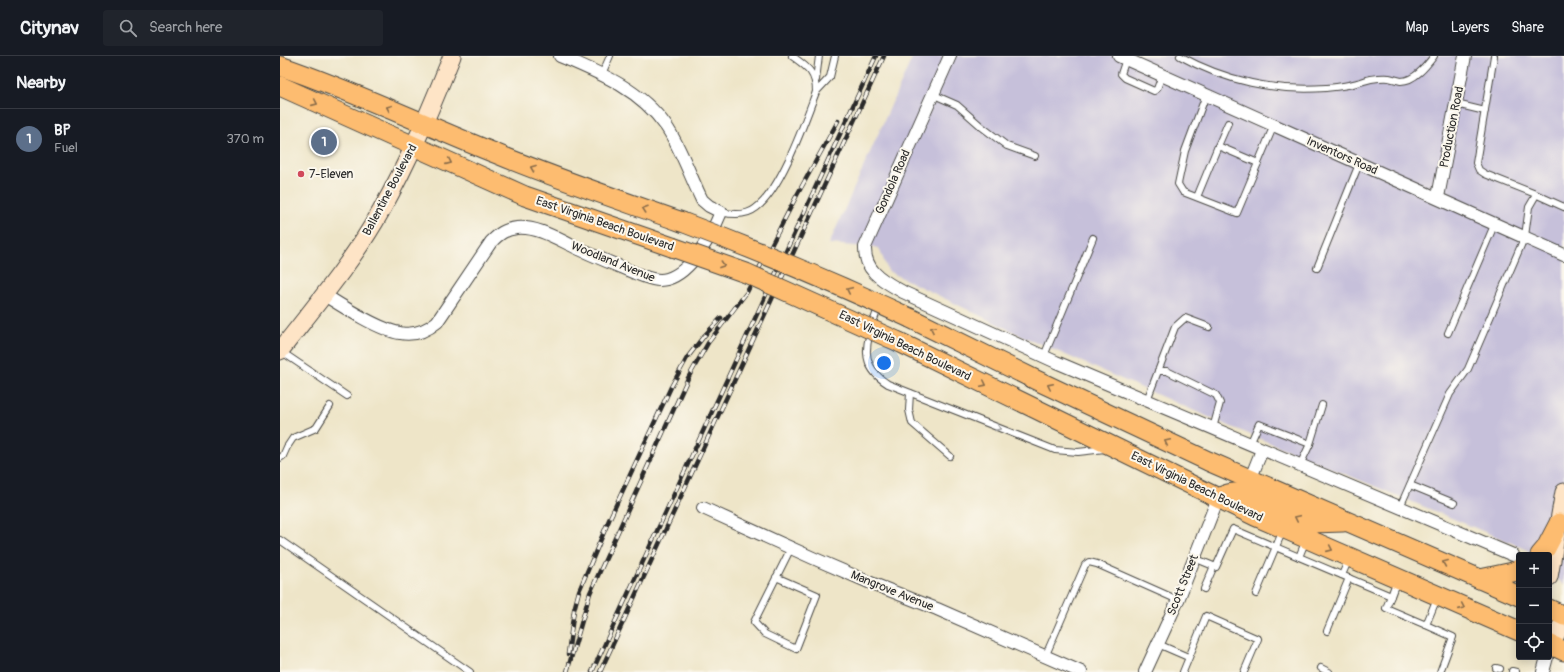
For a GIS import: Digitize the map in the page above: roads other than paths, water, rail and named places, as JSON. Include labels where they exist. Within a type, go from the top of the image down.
[{"type":"main road","name":"Ballentine Boulevard","points":[[280,351],[358,248],[381,211],[425,123],[452,56]]},
{"type":"main road","points":[[280,66],[326,82],[496,154],[750,247],[842,286],[1048,386],[1250,480],[1516,595]]},
{"type":"main road","name":"East Virginia Beach Boulevard","points":[[280,86],[525,196],[753,276],[899,342],[1284,529],[1516,630]]},
{"type":"main road","points":[[1202,458],[1215,484],[1218,498],[1228,493],[1245,493],[1305,522],[1349,522]]},
{"type":"main road","points":[[1552,561],[1564,492]]},
{"type":"main road","points":[[1543,552],[1559,523]]},
{"type":"main road","points":[[1480,579],[1513,572],[1516,562]]},
{"type":"main road","points":[[1552,610],[1564,616]]},
{"type":"main road","points":[[1552,645],[1564,621]]},
{"type":"street","points":[[560,56],[602,74],[638,96],[654,110],[667,126],[674,138],[702,200],[708,206],[721,212]]},
{"type":"street","name":"Gondola Road","points":[[886,282],[867,264],[864,255],[864,247],[950,56]]},
{"type":"street","name":"Production Road","points":[[1438,197],[1466,56]]},
{"type":"street","name":"Inventors Road","points":[[1123,58],[1359,164],[1438,197],[1564,255]]},
{"type":"street","name":"Woodland Avenue","points":[[323,294],[359,316],[389,330],[400,333],[421,332],[430,328],[437,322],[491,242],[506,230],[518,228],[547,234],[616,265],[658,280],[673,277],[697,255],[713,232],[721,212]]},
{"type":"street","points":[[879,304],[886,282],[903,292],[1044,356],[1262,450],[1400,507],[1516,562]]},
{"type":"street","points":[[1250,480],[1262,450]]},
{"type":"street","name":"Scott Street","points":[[1145,672],[1178,600],[1218,498]]},
{"type":"street","name":"Mangrove Avenue","points":[[703,508],[790,548],[871,583],[937,609],[1081,672]]},
{"type":"street","points":[[1543,672],[1547,660]]},
{"type":"lane","points":[[602,74],[610,56]]},
{"type":"lane","points":[[792,56],[808,68],[816,81]]},
{"type":"lane","points":[[816,92],[819,56]]},
{"type":"lane","points":[[721,212],[737,215],[749,212],[764,201],[772,190],[789,159],[816,92],[830,77],[835,56]]},
{"type":"lane","points":[[1180,56],[1210,71],[1234,79],[1258,85],[1302,89],[1327,88],[1380,78],[1402,81],[1414,77],[1425,68],[1434,56]]},
{"type":"lane","points":[[1494,56],[1476,163],[1479,170],[1485,174],[1564,207]]},
{"type":"lane","points":[[1123,58],[1121,74],[1125,78],[1154,91],[1157,89],[1162,75]]},
{"type":"lane","points":[[932,94],[957,105],[1007,146],[1035,156]]},
{"type":"lane","points":[[1206,95],[1187,144],[1178,184],[1182,192],[1237,213],[1274,125]]},
{"type":"lane","points":[[1456,104],[1485,111]]},
{"type":"lane","points":[[1197,197],[1228,123]]},
{"type":"lane","points":[[1218,146],[1258,163]]},
{"type":"lane","points":[[1317,268],[1359,164]]},
{"type":"lane","points":[[1400,507],[1450,394],[1468,369],[1524,236],[1530,207],[1536,195]]},
{"type":"lane","points":[[1448,333],[1495,223]]},
{"type":"lane","points":[[1044,356],[1093,238]]},
{"type":"lane","points":[[879,304],[866,344],[869,364],[878,378],[910,393],[1055,450],[1078,452],[1116,448]]},
{"type":"lane","points":[[1147,400],[1175,327],[1185,318],[1209,328]]},
{"type":"lane","points":[[280,351],[347,396]]},
{"type":"lane","points":[[1158,371],[1167,371],[1216,396],[1220,403],[1213,428]]},
{"type":"lane","points":[[910,393],[909,410],[912,423],[950,456]]},
{"type":"lane","points":[[1300,465],[1310,444],[1322,405]]},
{"type":"lane","points":[[281,456],[293,438],[316,428],[330,406]]},
{"type":"lane","points":[[1250,444],[1259,424],[1310,444]]},
{"type":"lane","points":[[1410,485],[1454,503]]},
{"type":"lane","points":[[1204,589],[1214,566],[1216,567],[1233,529],[1391,596]]},
{"type":"lane","points":[[1256,594],[1284,529]]},
{"type":"lane","points":[[1299,557],[1307,539]]},
{"type":"lane","points":[[280,540],[470,672]]},
{"type":"lane","points":[[776,578],[817,595],[796,649],[765,634],[754,622],[790,548]]},
{"type":"lane","points":[[1194,558],[1214,566]]},
{"type":"lane","points":[[1342,576],[1350,558]]},
{"type":"lane","points":[[1045,657],[1085,565],[1089,562],[1097,564],[1178,600]]},
{"type":"lane","points":[[1327,631],[1349,578]]},
{"type":"lane","points":[[1398,578],[1386,608],[1453,637],[1440,672]]},
{"type":"lane","points":[[1426,625],[1438,596]]},
{"type":"lane","points":[[1183,672],[1206,616],[1258,639],[1244,672]]},
{"type":"lane","points":[[1158,644],[1188,657]]},
{"type":"lane","points":[[1320,668],[1329,672]]},
{"type":"railway","points":[[592,672],[876,56]]},
{"type":"railway","points":[[600,672],[884,56]]},
{"type":"railway","points":[[567,672],[590,593],[688,378],[708,343],[747,292],[797,195],[838,121]]},
{"type":"railway","points":[[568,654],[574,610],[579,591],[609,520],[671,387],[687,358],[704,336],[721,318]]},
{"type":"place","name":"BP","points":[[324,142]]},
{"type":"place","name":"7-Eleven","points":[[301,174]]}]
